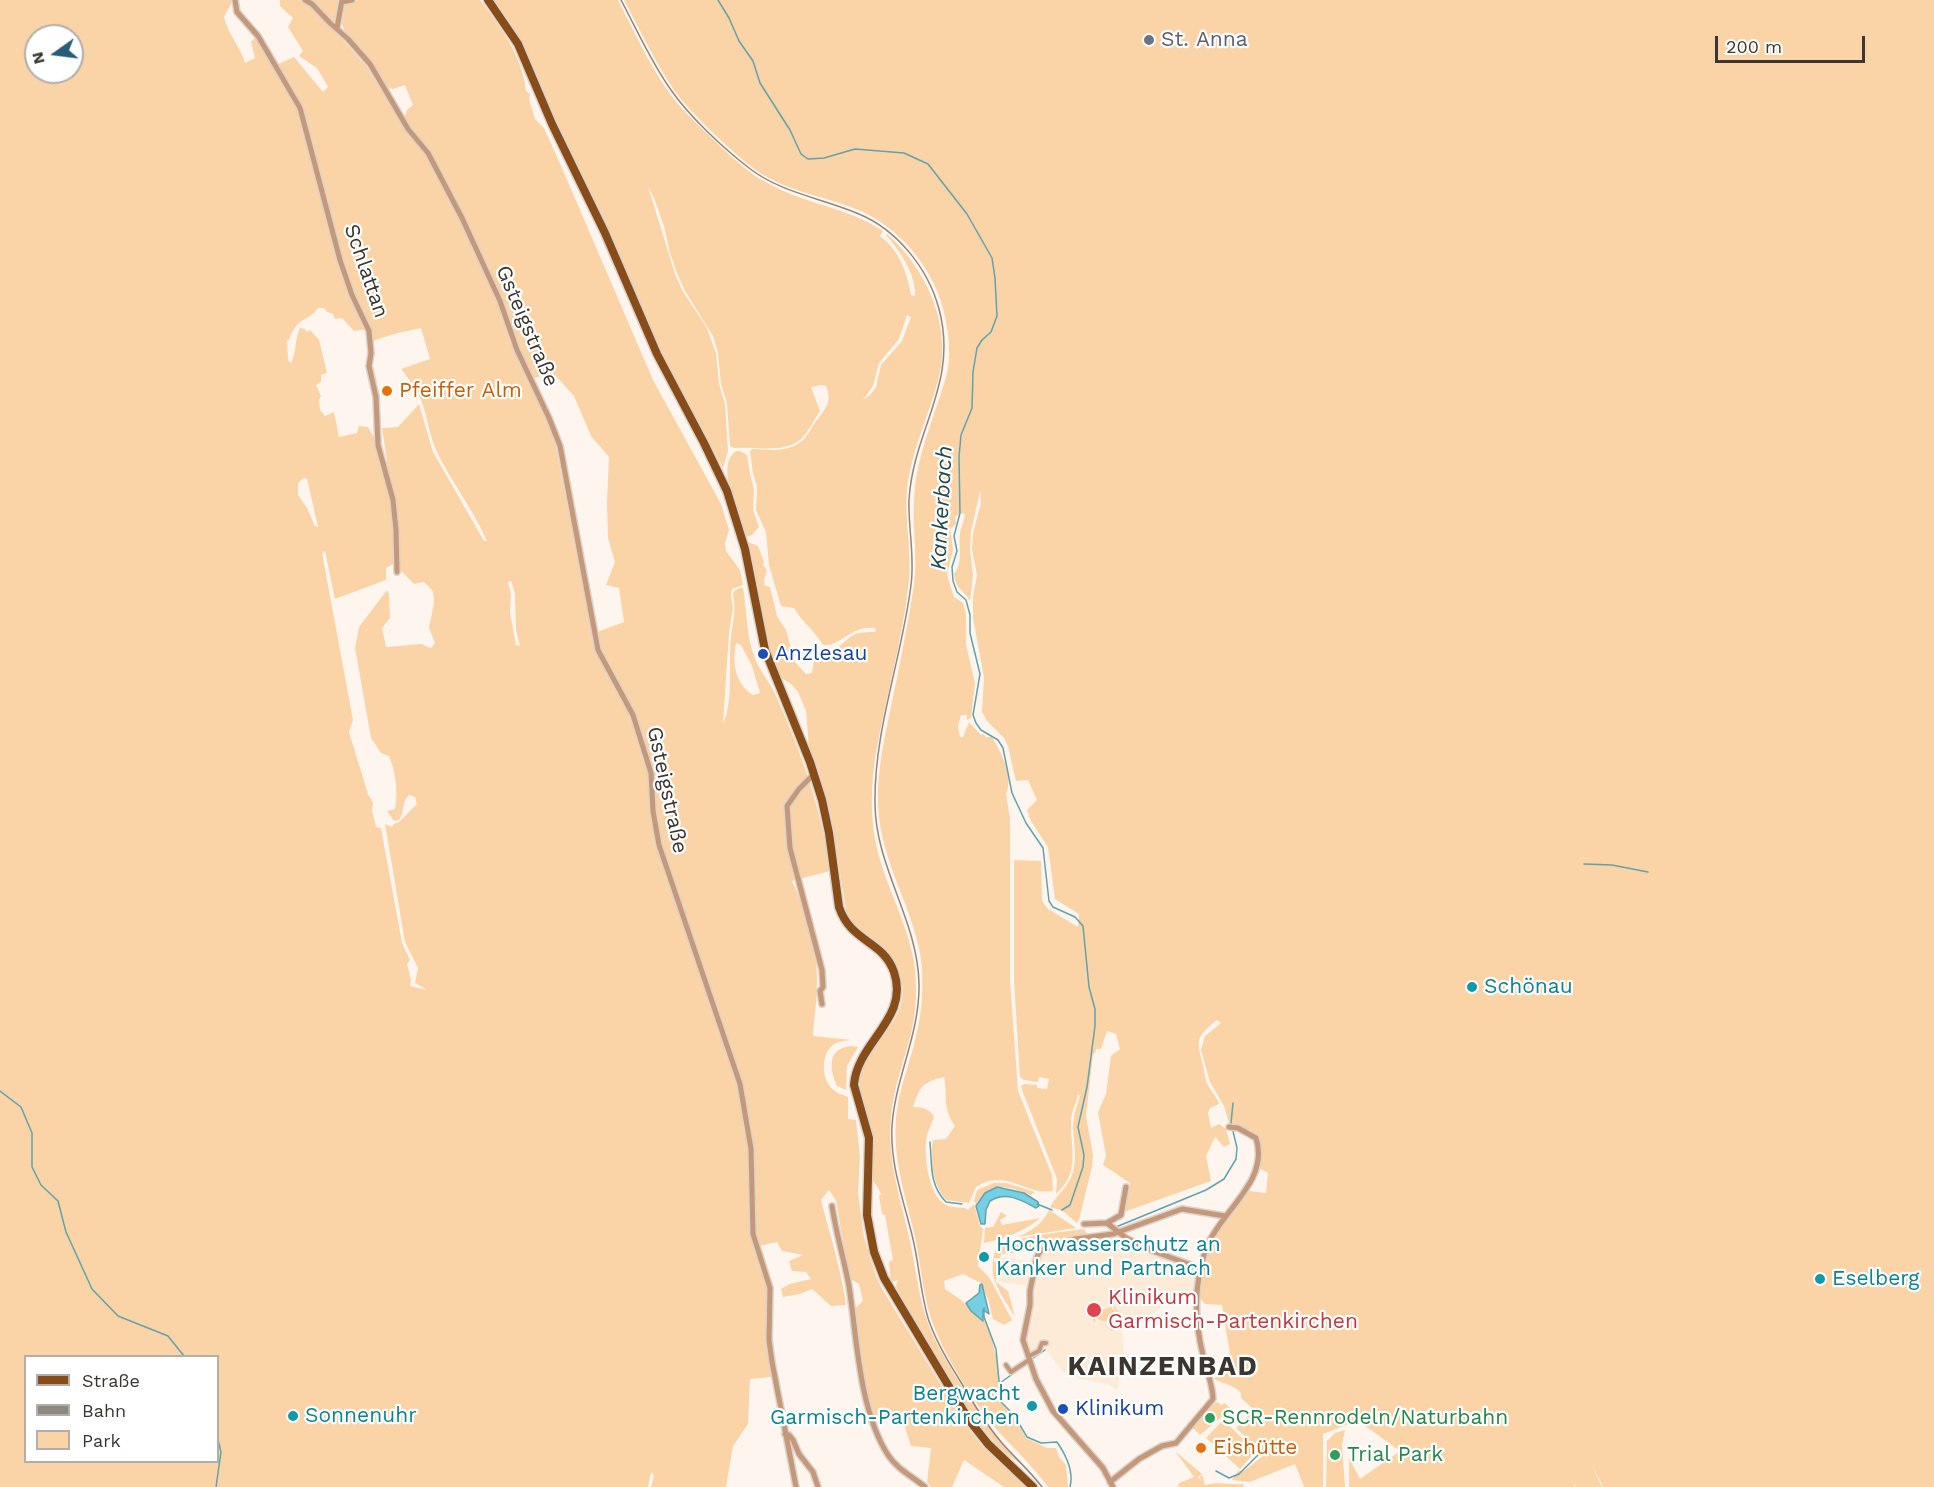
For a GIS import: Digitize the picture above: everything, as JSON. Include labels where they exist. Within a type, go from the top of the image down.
[{"type":"main road","points":[[488,0],[518,44],[556,133],[605,233],[657,354],[724,484],[745,549],[765,650],[814,774],[826,818],[842,918],[854,932],[885,956],[894,972],[897,989],[894,1010],[862,1057],[855,1076],[856,1094],[869,1138],[867,1215],[874,1252],[889,1288],[969,1420],[988,1444],[1033,1487]]},
{"type":"street","name":"Schlattan","points":[[235,0],[237,12],[258,36],[300,108],[340,260],[352,295],[369,332],[371,353],[369,366],[376,397],[378,445],[393,500],[397,572]]},
{"type":"street","name":"Gsteigstraße","points":[[305,0],[337,28],[370,64],[408,129],[428,153],[462,218],[500,300],[517,350],[560,446],[598,650],[633,714],[651,773],[653,811],[659,845],[740,1084],[751,1149],[753,1234],[770,1288],[769,1340],[796,1487]]},
{"type":"street","points":[[337,28],[342,1],[352,0]]},
{"type":"street","points":[[814,774],[793,795],[787,806],[790,848],[822,970],[824,987],[820,991],[822,1004]]},
{"type":"street","points":[[1225,1216],[1182,1209],[1118,1231],[1075,1239],[1040,1251],[1036,1257],[1023,1340],[1036,1381],[1053,1411],[1091,1453],[1112,1484],[1139,1459],[1162,1446],[1176,1443],[1213,1399],[1198,1327],[1196,1296],[1207,1248],[1216,1228],[1247,1189],[1259,1157],[1256,1138],[1238,1128],[1231,1127]]},
{"type":"street","points":[[1084,1224],[1109,1224],[1121,1215],[1126,1186]]},
{"type":"street","points":[[832,1206],[847,1278],[868,1411],[879,1438],[895,1464],[926,1487]]},
{"type":"street","points":[[1109,1224],[1154,1251],[1202,1269]]},
{"type":"street","points":[[1006,1365],[1011,1372],[1037,1353],[1042,1343],[1046,1343]]},
{"type":"street","name":"Gsteigstraße","points":[[785,1434],[794,1440],[799,1454],[813,1472],[818,1487]]},
{"type":"shaded area","name":"Klinikum Garmisch-Partenkirchen","points":[[1112,1232],[1202,1269],[1196,1296],[1188,1296],[1165,1304],[1150,1316],[1126,1317],[1122,1333],[1124,1354],[1120,1366],[1118,1390],[1108,1384],[1080,1379],[1061,1370],[1046,1349],[1033,1358],[1024,1335],[1032,1287],[998,1281],[1002,1257],[1029,1261],[1035,1251],[1062,1239]]},
{"type":"green space","points":[[0,0],[231,0],[224,17],[245,63],[255,58],[251,42],[257,36],[298,108],[338,261],[367,329],[354,331],[342,318],[335,319],[333,314],[324,308],[318,308],[299,323],[287,340],[288,360],[291,363],[300,328],[307,332],[310,330],[319,340],[327,373],[321,375],[321,382],[316,385],[321,396],[320,410],[325,416],[334,412],[339,437],[357,433],[359,426],[368,427],[375,439],[391,501],[395,563],[386,568],[386,580],[335,599],[325,551],[322,553],[353,720],[349,732],[368,794],[373,803],[372,810],[376,827],[381,828],[402,943],[410,960],[407,964],[411,980],[410,986],[427,990],[415,983],[418,968],[405,942],[385,824],[392,827],[417,804],[415,797],[409,795],[399,820],[394,821],[387,811],[395,809],[395,775],[389,756],[381,753],[371,738],[355,648],[359,627],[387,590],[390,618],[382,628],[386,647],[421,644],[431,648],[435,643],[429,628],[434,603],[433,591],[424,582],[414,584],[399,569],[398,530],[385,464],[387,461],[382,428],[398,427],[419,404],[433,452],[484,541],[487,541],[437,452],[421,400],[401,369],[430,359],[421,328],[373,341],[369,324],[354,294],[342,260],[302,107],[276,65],[294,57],[323,92],[328,87],[317,68],[299,56],[303,51],[288,27],[293,18],[280,6],[280,0],[300,0],[310,5],[367,67],[402,125],[407,110],[413,105],[405,85],[393,89],[388,88],[344,30],[342,23],[345,5],[358,0],[480,0],[503,31],[515,54],[526,91],[530,94],[529,99],[535,119],[544,128],[653,380],[721,504],[729,530],[725,543],[726,551],[740,570],[743,585],[732,589],[731,595],[733,608],[729,633],[723,724],[730,693],[730,648],[734,611],[733,595],[734,591],[743,588],[751,648],[776,696],[794,738],[822,826],[830,871],[792,881],[807,918],[816,957],[817,990],[813,1036],[851,1040],[839,1042],[829,1049],[824,1068],[830,1087],[848,1097],[848,1119],[856,1120],[860,1157],[858,1193],[864,1237],[875,1273],[881,1287],[965,1424],[983,1447],[1028,1487],[1004,1487],[964,1460],[952,1487],[931,1487],[927,1482],[931,1448],[911,1446],[900,1412],[875,1422],[867,1397],[854,1309],[863,1301],[859,1284],[849,1278],[836,1200],[829,1190],[821,1200],[846,1305],[831,1306],[812,1289],[783,1297],[781,1289],[790,1284],[811,1279],[806,1272],[792,1271],[789,1261],[803,1255],[782,1251],[777,1242],[755,1247],[767,1288],[768,1340],[772,1377],[750,1379],[748,1424],[733,1446],[726,1487],[651,1487],[654,1476],[651,1472],[648,1487],[0,1487]],"holes":[[[465,218],[484,261],[498,302],[462,223]],[[553,373],[574,396],[591,436],[609,457],[608,538],[615,562],[606,585],[619,588],[624,622],[592,634],[556,447],[546,419],[527,380]],[[304,478],[307,479],[318,527],[315,526],[298,495],[298,483]],[[511,581],[515,594],[516,630],[520,646],[516,645],[510,613],[511,594],[508,582]],[[736,643],[741,645],[752,666],[760,693],[753,695],[747,690],[736,672],[734,658]]]},
{"type":"green space","points":[[311,0],[339,0],[335,21],[332,21]]},
{"type":"green space","points":[[494,0],[618,0],[645,53],[668,91],[682,109],[719,145],[744,168],[765,182],[801,198],[857,217],[883,231],[880,236],[901,262],[911,295],[915,296],[915,288],[910,271],[887,234],[913,263],[932,298],[942,337],[942,357],[939,376],[909,475],[906,501],[910,558],[909,580],[903,625],[879,736],[872,786],[873,826],[878,853],[910,943],[916,978],[914,1021],[892,1107],[891,1147],[920,1296],[932,1332],[954,1374],[977,1410],[1022,1465],[1001,1450],[973,1417],[902,1301],[896,1286],[898,1280],[891,1282],[889,1262],[893,1260],[885,1215],[882,1214],[879,1196],[881,1194],[872,1178],[873,1137],[861,1096],[860,1079],[868,1057],[898,1013],[903,988],[899,972],[889,955],[847,916],[831,817],[819,772],[809,747],[806,711],[798,692],[780,677],[768,647],[748,542],[758,546],[763,565],[767,570],[764,585],[770,587],[777,616],[786,630],[795,662],[806,674],[812,673],[814,661],[827,654],[828,649],[835,650],[857,634],[876,632],[875,628],[866,628],[835,643],[823,645],[794,608],[781,606],[769,565],[766,532],[756,510],[757,486],[750,451],[753,449],[786,449],[804,439],[828,404],[829,396],[826,386],[811,387],[820,411],[804,436],[794,444],[778,448],[734,448],[730,446],[727,403],[721,384],[718,353],[713,336],[685,291],[677,273],[664,226],[648,186],[675,274],[683,292],[706,326],[716,353],[719,384],[725,404],[728,451],[723,468],[660,351],[617,249],[511,24]],"holes":[[[907,315],[911,317],[902,341],[881,365],[876,387],[863,400],[873,386],[879,363],[899,339]]]},
{"type":"green space","points":[[624,0],[1934,0],[1934,1487],[1603,1487],[1591,1463],[1602,1487],[1575,1487],[1576,1484],[1574,1487],[1349,1487],[1349,1458],[1360,1479],[1400,1451],[1361,1423],[1351,1423],[1323,1434],[1323,1487],[1304,1487],[1295,1464],[1250,1482],[1232,1480],[1238,1471],[1244,1471],[1264,1455],[1236,1428],[1254,1410],[1241,1398],[1238,1390],[1214,1379],[1222,1370],[1230,1354],[1222,1305],[1205,1304],[1197,1295],[1211,1242],[1249,1191],[1266,1193],[1268,1173],[1259,1168],[1261,1147],[1257,1137],[1230,1126],[1224,1106],[1210,1082],[1201,1050],[1205,1036],[1221,1023],[1217,1020],[1201,1035],[1199,1049],[1207,1083],[1219,1104],[1210,1108],[1208,1113],[1211,1128],[1219,1124],[1226,1129],[1230,1144],[1224,1147],[1215,1137],[1206,1156],[1211,1181],[1124,1212],[1130,1183],[1103,1165],[1106,1156],[1098,1112],[1106,1094],[1111,1056],[1120,1049],[1116,1034],[1107,1031],[1101,1049],[1096,1049],[1093,1054],[1086,1116],[1093,1155],[1092,1167],[1079,1220],[1077,1223],[1063,1211],[1050,1207],[1069,1182],[1073,1172],[1075,1155],[1073,1125],[1080,1097],[1078,1094],[1071,1117],[1071,1169],[1064,1186],[1056,1194],[1057,1179],[1021,1086],[1024,1084],[1037,1085],[1037,1088],[1047,1089],[1049,1079],[1039,1077],[1038,1082],[1024,1080],[1020,1077],[1014,980],[1014,860],[1041,861],[1042,901],[1048,909],[1078,927],[1079,914],[1055,899],[1048,847],[1031,821],[1027,810],[1037,800],[1028,780],[1016,781],[1008,746],[982,712],[984,677],[973,618],[973,597],[977,575],[972,549],[973,533],[981,503],[980,491],[971,532],[973,575],[970,601],[958,586],[954,574],[959,565],[960,534],[965,514],[960,513],[955,517],[956,524],[950,529],[953,549],[947,575],[954,597],[963,603],[966,614],[966,645],[975,683],[971,718],[967,720],[967,715],[961,715],[958,726],[960,737],[963,737],[969,722],[981,735],[992,737],[1007,772],[1006,794],[1010,818],[1010,980],[1018,1091],[1052,1175],[1053,1191],[1034,1190],[997,1180],[976,1187],[969,1203],[946,1200],[935,1179],[932,1156],[933,1140],[946,1139],[955,1126],[948,1114],[944,1077],[923,1086],[913,1107],[928,1110],[934,1117],[927,1135],[926,1152],[928,1173],[935,1193],[948,1206],[968,1210],[974,1204],[980,1226],[983,1229],[978,1266],[989,1277],[1012,1320],[1004,1325],[993,1319],[981,1283],[963,1274],[944,1281],[945,1289],[960,1299],[982,1321],[985,1321],[997,1360],[1000,1402],[1013,1416],[1026,1438],[1047,1448],[1056,1448],[1059,1457],[1066,1465],[1068,1487],[1048,1487],[997,1430],[957,1372],[943,1348],[933,1323],[925,1296],[916,1242],[900,1174],[896,1147],[896,1119],[899,1098],[920,1019],[922,968],[913,927],[885,847],[878,804],[882,753],[914,585],[916,476],[948,365],[949,340],[943,308],[938,292],[921,262],[899,236],[886,226],[856,209],[790,187],[765,176],[711,131],[674,90]]},
{"type":"green space","points":[[736,451],[747,455],[754,490],[753,510],[759,527],[752,535],[746,537],[734,505],[728,480],[727,468],[730,458]]},
{"type":"green space","points":[[852,1046],[858,1047],[847,1066],[846,1090],[837,1086],[832,1072],[832,1060],[838,1051]]},
{"type":"green space","points":[[994,1183],[1006,1183],[1035,1192],[1031,1195],[1014,1189],[994,1188],[982,1196],[976,1204],[974,1201],[977,1190]]},
{"type":"green space","points":[[1049,1210],[1076,1228],[1018,1237],[1043,1220]]},
{"type":"green space","points":[[1001,1212],[1007,1216],[1000,1220],[1002,1225],[1040,1218],[1013,1234],[984,1243],[985,1228],[993,1227]]},
{"type":"green space","points":[[1084,1229],[1088,1235],[1001,1254],[1000,1259],[994,1258],[994,1262],[998,1263],[996,1282],[993,1275],[993,1261],[997,1248],[1002,1244],[1024,1238]]},
{"type":"green space","points":[[996,1282],[1008,1291],[1015,1317]]},
{"type":"green space","points":[[1112,1303],[1122,1316],[1119,1329],[1112,1331],[1109,1328],[1111,1321],[1096,1318],[1094,1323],[1093,1318],[1089,1317],[1091,1308],[1103,1310],[1111,1307],[1118,1316]]},
{"type":"green space","name":"SCR-Rennrodeln/Naturbahn","points":[[1218,1402],[1221,1405],[1225,1403],[1231,1409],[1200,1435],[1193,1428]]},
{"type":"green space","points":[[1223,1420],[1256,1451],[1240,1469],[1206,1438]]},
{"type":"green space","name":"Trial Park","points":[[1345,1430],[1342,1445],[1345,1487],[1326,1487],[1327,1441],[1335,1433]]},
{"type":"green space","points":[[1175,1451],[1202,1474],[1198,1477],[1201,1481],[1200,1476],[1202,1475],[1205,1485],[1243,1484],[1244,1487],[1178,1487],[1179,1483],[1194,1477]]},
{"type":"water","points":[[997,1187],[1024,1193],[1038,1202],[1039,1206],[1036,1208],[1014,1198],[996,1198],[990,1201],[986,1210],[985,1224],[981,1224],[976,1206],[985,1193]]},
{"type":"water","points":[[982,1284],[989,1314],[983,1310],[983,1321],[971,1311],[966,1303],[979,1293]]},
{"type":"waterway","name":"Kankerbach","points":[[718,0],[739,41],[753,61],[760,83],[790,130],[801,154],[808,159],[824,158],[855,149],[904,153],[928,164],[967,214],[992,258],[997,316],[991,332],[977,348],[973,372],[972,408],[961,435],[960,513],[954,536],[957,551],[952,567],[953,581],[957,592],[966,600],[970,615],[970,633],[980,674],[973,715],[976,723],[981,730],[998,740],[1003,748],[1012,793],[1026,823],[1043,848],[1049,901],[1053,907],[1075,917],[1083,926],[1089,987],[1095,1009],[1095,1026],[1087,1087],[1078,1127],[1084,1155],[1083,1167],[1070,1205],[1062,1210]]},
{"type":"waterway","points":[[1584,864],[1612,865],[1648,872]]},
{"type":"waterway","points":[[0,1091],[21,1107],[32,1133],[32,1167],[41,1185],[58,1201],[66,1232],[92,1289],[118,1316],[168,1336],[183,1355]]},
{"type":"waterway","points":[[1116,1227],[1206,1190],[1224,1179],[1236,1159],[1237,1148],[1231,1123],[1233,1103]]},
{"type":"waterway","points":[[930,1142],[932,1174],[937,1189],[946,1202],[962,1204]]},
{"type":"waterway","name":"Kankerbach","points":[[1037,1204],[1052,1210]]},
{"type":"waterway","name":"Kankerbach","points":[[984,1308],[984,1317],[996,1349],[1001,1402],[1014,1415],[1027,1437],[1041,1443],[1057,1442],[1068,1463],[1071,1475],[1070,1487]]},
{"type":"waterway","points":[[1032,1359],[1045,1350]]},
{"type":"waterway","points":[[1000,1383],[1025,1365]]},
{"type":"waterway","points":[[216,1487],[221,1452],[219,1444]]},
{"type":"waterway","points":[[1216,1471],[1229,1478],[1239,1474],[1259,1454]]},
{"type":"railway","points":[[621,0],[664,79],[678,100],[707,131],[761,176],[788,189],[859,214],[886,230],[898,240],[919,265],[939,309],[944,336],[943,360],[933,406],[912,475],[909,500],[911,585],[879,748],[876,775],[877,827],[889,872],[912,938],[919,984],[916,1021],[894,1108],[893,1154],[914,1245],[925,1308],[934,1334],[984,1420],[1042,1487]]},
{"type":"place","name":"St. Anna","points":[[1149,40]]},
{"type":"place","name":"Pfeiffer Alm","points":[[387,391]]},
{"type":"place","name":"Anzlesau","points":[[763,654]]},
{"type":"place","name":"Schönau","points":[[1472,987]]},
{"type":"place","name":"Hochwasserschutz an Kanker und Partnach","points":[[984,1257]]},
{"type":"place","name":"Eselberg","points":[[1820,1279]]},
{"type":"place","name":"Klinikum Garmisch-Partenkirchen","points":[[1094,1310]]},
{"type":"place","name":"Bergwacht Garmisch-Partenkirchen","points":[[1032,1406]]},
{"type":"place","name":"Klinikum","points":[[1063,1409]]},
{"type":"place","name":"Sonnenuhr","points":[[293,1416]]},
{"type":"place","name":"SCR-Rennrodeln/Naturbahn","points":[[1210,1418]]},
{"type":"place","name":"Eishütte","points":[[1201,1448]]},
{"type":"place","name":"Trial Park","points":[[1335,1455]]},
{"type":"district","name":"KAINZENBAD","points":[[1163,1367]]}]
